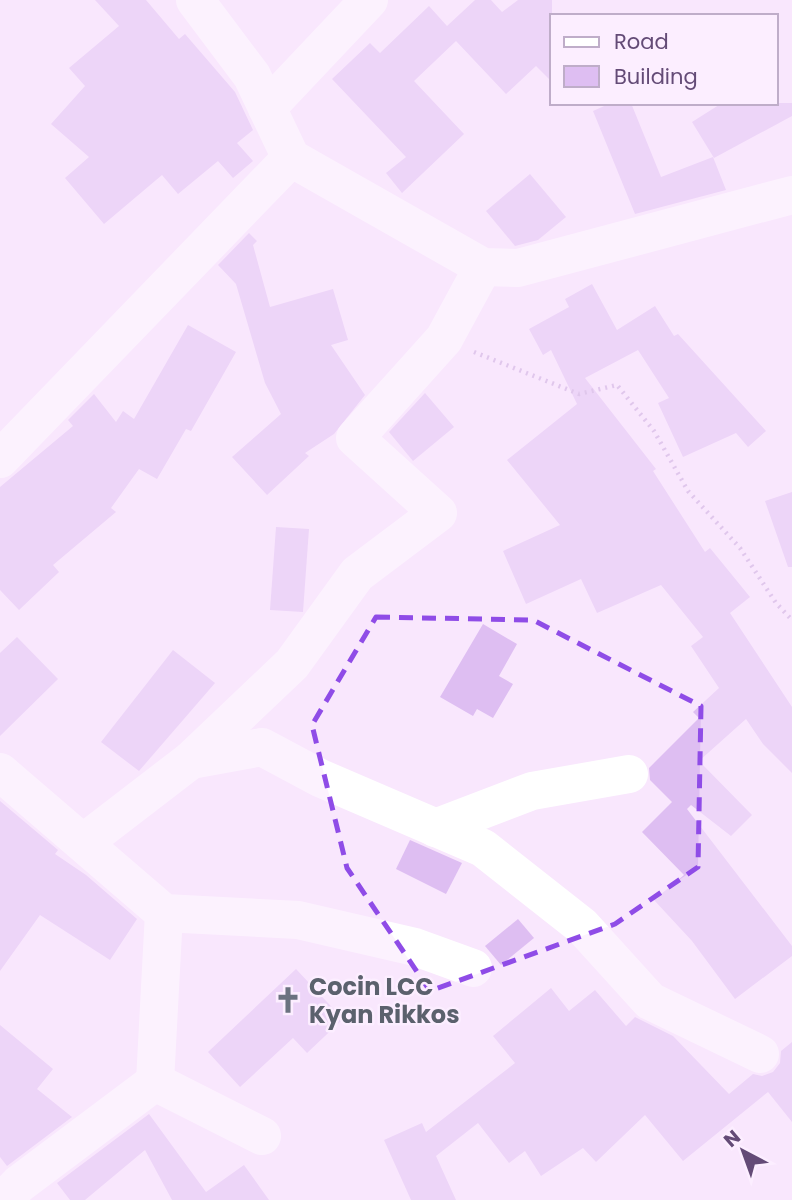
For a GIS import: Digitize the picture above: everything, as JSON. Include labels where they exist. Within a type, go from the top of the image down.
[{"type":"street","points":[[195,0],[252,76],[291,158],[483,267],[518,268],[792,195]]},
{"type":"street","points":[[267,108],[369,0]]},
{"type":"street","points":[[0,459],[291,158]]},
{"type":"street","points":[[83,843],[191,760],[292,664],[357,574],[438,513],[355,438],[444,338],[483,267]]},
{"type":"street","points":[[191,760],[262,747],[320,778],[483,848],[582,926],[650,1001],[760,1054]]},
{"type":"street","points":[[0,772],[164,913],[298,920],[415,947],[473,968]]},
{"type":"street","points":[[435,828],[532,791],[629,774]]},
{"type":"street","points":[[155,1082],[164,913]]},
{"type":"street","points":[[155,1082],[262,1136]]},
{"type":"street","points":[[3,1200],[19,1184],[155,1082]]},
{"type":"path","points":[[444,338],[529,377],[579,394],[617,385],[654,431],[688,491],[740,548],[776,603],[792,620]]},
{"type":"highlighted area","points":[[376,617],[533,620],[701,706],[698,867],[615,924],[430,991],[347,868],[312,725]]},
{"type":"building","points":[[95,0],[146,0],[179,39],[185,34],[235,92],[253,130],[237,143],[253,161],[233,178],[218,161],[178,194],[162,175],[104,224],[65,178],[89,157],[51,124],[85,86],[69,68],[119,26]]},
{"type":"building","points":[[475,0],[491,0],[502,12],[518,0],[552,0],[550,80],[536,66],[506,94],[456,41],[414,81],[464,134],[402,193],[386,173],[406,157],[332,79],[370,43],[380,53],[429,6],[447,26]]},
{"type":"building","points":[[792,103],[792,116],[714,158],[692,122],[719,105]]},
{"type":"building","points":[[606,105],[632,105],[661,177],[713,157],[726,190],[635,214],[593,111]]},
{"type":"building","points":[[530,174],[566,217],[538,240],[515,246],[486,211]]},
{"type":"building","points":[[249,233],[257,241],[253,245],[270,307],[333,289],[348,340],[331,345],[365,395],[334,434],[305,453],[309,456],[267,495],[232,457],[281,414],[265,383],[236,284],[218,265]]},
{"type":"building","points":[[592,284],[617,330],[655,306],[674,336],[678,334],[766,431],[748,447],[736,433],[683,457],[658,403],[669,398],[638,350],[585,378],[656,469],[653,471],[705,552],[710,548],[750,597],[730,613],[792,707],[792,773],[763,744],[746,719],[699,761],[752,815],[731,836],[691,805],[687,809],[792,946],[792,956],[735,999],[692,941],[654,900],[684,875],[642,832],[672,802],[650,780],[649,768],[699,718],[693,712],[719,688],[691,646],[703,637],[661,585],[597,613],[581,579],[526,604],[503,551],[560,525],[507,460],[577,404],[551,350],[543,355],[529,329],[569,307],[565,299]]},
{"type":"building","points":[[188,325],[236,352],[191,431],[186,429],[157,479],[139,469],[111,508],[116,512],[53,565],[59,572],[19,610],[0,590],[0,487],[73,426],[68,420],[94,394],[116,422],[123,411],[134,419]]},
{"type":"building","points":[[425,393],[454,427],[413,461],[389,432]]},
{"type":"building","points":[[792,492],[792,567],[788,567],[765,501]]},
{"type":"building","points":[[276,527],[309,529],[303,612],[270,610]]},
{"type":"building","points":[[483,624],[517,644],[499,676],[513,684],[493,718],[477,709],[473,716],[440,697]]},
{"type":"building","points":[[17,637],[58,679],[0,736],[0,653]]},
{"type":"building","points":[[173,650],[215,683],[139,771],[101,742]]},
{"type":"building","points":[[0,801],[58,850],[55,854],[86,875],[137,919],[110,960],[40,915],[0,971]]},
{"type":"building","points":[[410,840],[462,863],[446,894],[396,869]]},
{"type":"building","points":[[518,919],[534,938],[501,965],[485,946]]},
{"type":"building","points":[[296,969],[343,1019],[307,1053],[293,1038],[240,1087],[208,1052]]},
{"type":"building","points":[[551,988],[569,1011],[595,990],[626,1026],[635,1017],[673,1036],[729,1094],[753,1074],[762,1076],[773,1072],[780,1063],[781,1051],[792,1042],[792,1122],[768,1092],[683,1161],[645,1115],[596,1162],[583,1148],[541,1176],[525,1151],[509,1163],[478,1123],[436,1156],[456,1200],[411,1200],[384,1140],[422,1123],[426,1132],[515,1063],[493,1036]]},
{"type":"building","points":[[0,1025],[53,1069],[37,1089],[72,1117],[7,1166],[0,1157]]},
{"type":"building","points":[[149,1114],[206,1192],[244,1165],[269,1200],[172,1200],[145,1150],[85,1200],[70,1200],[57,1183]]},
{"type":"place","name":"Cocin LCC Kyan Rikkos","points":[[288,1000]]}]
